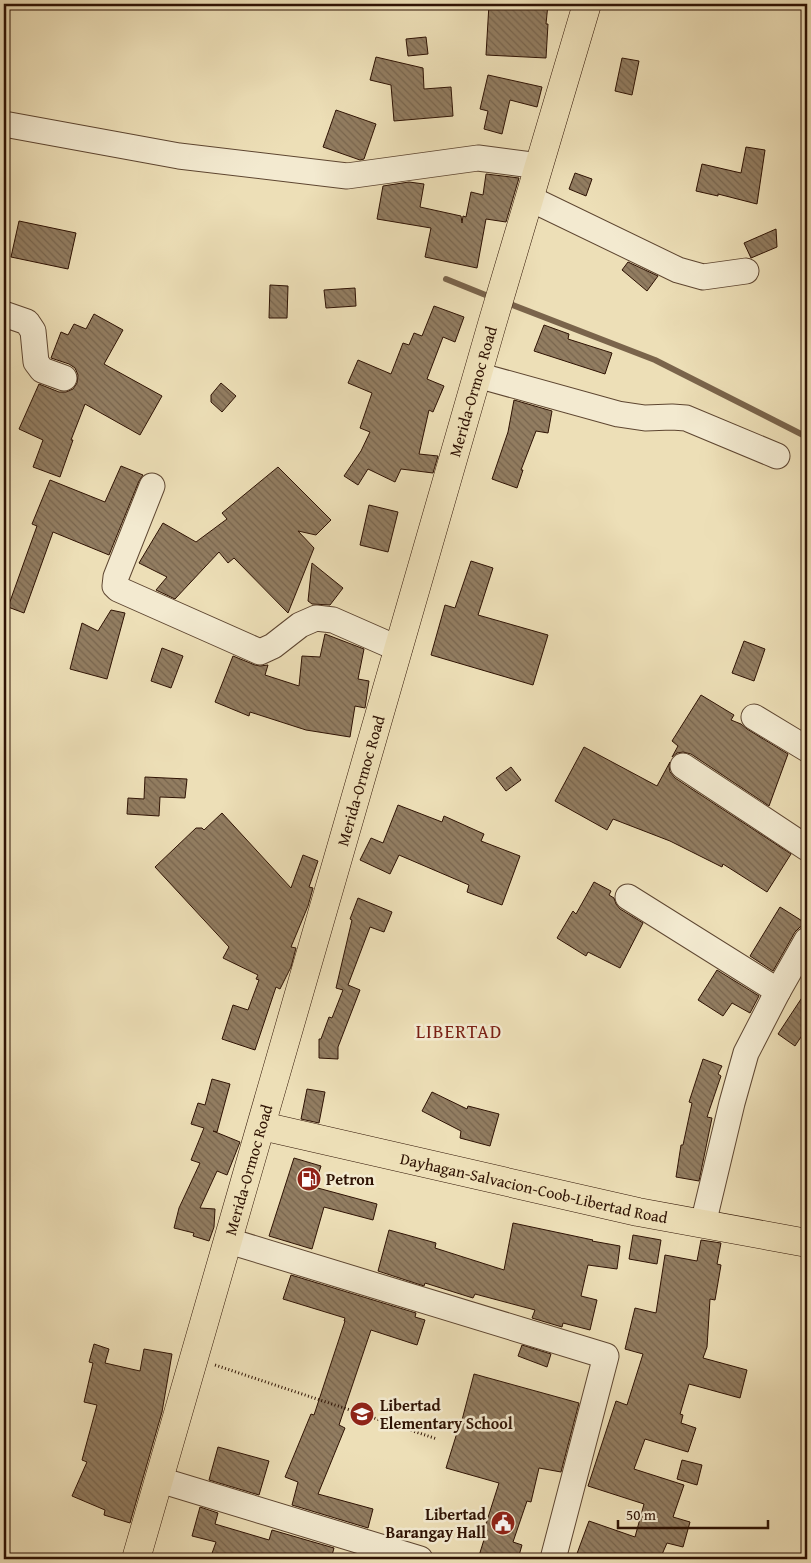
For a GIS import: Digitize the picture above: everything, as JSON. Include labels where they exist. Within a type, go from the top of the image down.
[{"type":"main road","name":"Merida-Ormoc Road","points":[[136,1559],[510,261],[587,4]]},
{"type":"main road","name":"Dayhagan-Salvacion-Coob-Libertad Road","points":[[262,1126],[638,1212],[807,1243]]},
{"type":"street","points":[[4,124],[179,156],[347,176],[478,158],[539,166]]},
{"type":"street","points":[[529,198],[678,270],[703,277],[746,271]]},
{"type":"street","points":[[4,314],[27,322],[33,331],[36,362],[42,370],[64,378]]},
{"type":"street","points":[[477,375],[618,414],[645,418],[686,418],[777,456]]},
{"type":"street","points":[[152,486],[116,577],[115,586],[118,589],[260,652],[273,646],[300,624],[316,618],[333,620],[399,649]]},
{"type":"street","points":[[754,717],[807,749]]},
{"type":"street","points":[[683,766],[807,848]]},
{"type":"street","points":[[628,897],[778,991]]},
{"type":"street","points":[[703,1224],[746,1053],[807,940]]},
{"type":"street","points":[[229,1241],[606,1356],[553,1559]]},
{"type":"street","points":[[160,1480],[420,1559]]},
{"type":"path","points":[[214,1364],[437,1439]]},
{"type":"building","points":[[489,4],[548,4],[546,58],[486,55]]},
{"type":"building","points":[[426,37],[428,54],[408,56],[406,39]]},
{"type":"building","points":[[376,57],[423,68],[424,89],[451,87],[453,116],[394,121],[391,85],[370,80]]},
{"type":"building","points":[[622,58],[639,61],[632,95],[615,91]]},
{"type":"building","points":[[488,75],[542,87],[537,107],[510,100],[502,134],[484,129],[488,111],[480,109]]},
{"type":"building","points":[[336,110],[376,124],[364,159],[360,160],[323,147]]},
{"type":"building","points":[[746,147],[765,150],[757,204],[718,194],[718,196],[696,191],[702,164],[741,173]]},
{"type":"building","points":[[575,173],[592,179],[586,196],[569,189]]},
{"type":"building","points":[[486,174],[519,178],[506,222],[486,219],[477,268],[425,257],[431,228],[377,219],[383,186],[409,182],[424,184],[420,207],[461,216],[462,223],[463,216],[466,217],[471,192],[483,195]]},
{"type":"building","points":[[19,221],[76,233],[68,269],[11,257]]},
{"type":"building","points":[[776,229],[777,247],[751,258],[744,243]]},
{"type":"building","points":[[628,262],[658,276],[647,291],[622,270]]},
{"type":"building","points":[[270,285],[288,286],[287,318],[269,318]]},
{"type":"building","points":[[355,288],[356,306],[326,308],[324,290]]},
{"type":"building","points":[[434,306],[464,317],[455,342],[443,337],[427,379],[444,386],[433,412],[429,410],[419,454],[438,456],[433,473],[401,469],[395,482],[368,469],[358,485],[344,476],[361,451],[370,432],[360,428],[372,393],[348,383],[358,360],[391,374],[403,343],[409,345],[414,333],[422,336]]},
{"type":"building","points":[[94,314],[123,330],[104,364],[162,396],[140,435],[85,404],[71,440],[73,440],[60,477],[33,467],[43,440],[19,429],[39,384],[59,392],[66,392],[73,389],[77,383],[78,375],[75,368],[51,358],[61,332],[68,335],[74,324],[86,329]]},
{"type":"building","points":[[544,325],[569,334],[568,339],[612,353],[605,374],[534,351]]},
{"type":"building","points":[[221,383],[236,396],[222,412],[211,402],[211,395]]},
{"type":"building","points":[[514,400],[552,411],[548,433],[536,431],[521,470],[523,470],[517,488],[492,479],[508,432]]},
{"type":"building","points":[[121,466],[143,475],[109,555],[53,532],[24,613],[8,607],[37,526],[32,524],[50,480],[105,502]]},
{"type":"building","points":[[278,467],[331,520],[316,535],[298,531],[314,548],[288,613],[234,558],[228,563],[219,552],[175,599],[156,590],[167,577],[139,563],[163,523],[196,542],[227,519],[222,513]]},
{"type":"building","points":[[369,505],[398,512],[388,552],[360,545]]},
{"type":"building","points":[[471,561],[493,568],[478,615],[548,635],[533,685],[431,655],[445,605],[455,608]]},
{"type":"building","points":[[312,563],[343,588],[330,605],[312,604],[308,601]]},
{"type":"building","points":[[111,610],[125,613],[107,679],[70,669],[82,623],[98,631]]},
{"type":"building","points":[[325,634],[364,649],[358,679],[369,681],[365,708],[355,706],[350,737],[306,730],[250,712],[249,716],[215,702],[233,656],[255,665],[268,665],[265,675],[299,686],[302,656],[320,657]]},
{"type":"building","points":[[744,641],[765,649],[754,681],[732,673]]},
{"type":"building","points":[[162,648],[183,656],[171,688],[151,681]]},
{"type":"building","points":[[701,695],[734,715],[731,720],[741,724],[788,754],[769,806],[691,754],[683,752],[677,753],[672,757],[678,746],[672,741]]},
{"type":"building","points":[[584,747],[657,786],[670,762],[670,772],[675,778],[791,854],[767,892],[723,864],[722,867],[670,841],[613,819],[607,830],[555,801]]},
{"type":"building","points":[[511,767],[521,780],[506,791],[496,778]]},
{"type":"building","points":[[145,777],[187,779],[185,798],[160,797],[159,816],[127,814],[128,798],[144,799]]},
{"type":"building","points":[[398,805],[442,822],[444,816],[484,834],[481,841],[520,856],[502,905],[467,892],[469,885],[399,855],[390,874],[360,860],[371,838],[383,843]]},
{"type":"building","points":[[222,813],[291,888],[303,855],[318,861],[309,887],[313,888],[308,906],[291,947],[296,948],[291,967],[280,989],[276,987],[255,1050],[222,1039],[233,1005],[248,1010],[259,980],[256,979],[258,975],[223,958],[229,947],[155,867],[196,828],[204,830]]},
{"type":"building","points":[[594,882],[611,891],[609,895],[614,898],[620,909],[643,923],[620,968],[588,952],[586,956],[557,938],[573,911],[576,914]]},
{"type":"building","points":[[358,898],[392,912],[384,932],[370,927],[348,985],[360,990],[338,1047],[338,1059],[319,1058],[319,1039],[321,1039],[329,1017],[332,1018],[343,990],[336,988],[352,920],[350,919]]},
{"type":"building","points":[[780,907],[807,924],[807,926],[800,927],[795,932],[773,971],[750,956]]},
{"type":"building","points":[[717,970],[759,996],[750,1013],[732,1003],[723,1016],[698,1000]]},
{"type":"building","points":[[807,990],[807,1028],[795,1046],[778,1034]]},
{"type":"building","points":[[703,1059],[722,1066],[718,1074],[721,1076],[707,1117],[712,1118],[699,1181],[676,1177],[681,1145],[683,1145],[692,1103],[689,1102]]},
{"type":"building","points":[[212,1079],[230,1084],[217,1132],[213,1131],[240,1142],[227,1175],[217,1171],[200,1208],[215,1209],[214,1227],[209,1241],[193,1236],[194,1233],[174,1228],[179,1208],[200,1163],[191,1160],[204,1128],[191,1124],[198,1103],[205,1105]]},
{"type":"building","points":[[307,1089],[325,1092],[319,1123],[301,1119]]},
{"type":"building","points":[[432,1092],[467,1109],[468,1106],[499,1114],[490,1146],[460,1138],[461,1131],[422,1111]]},
{"type":"building","points":[[294,1158],[321,1166],[314,1187],[377,1204],[373,1220],[324,1207],[312,1249],[269,1236]]},
{"type":"building","points":[[513,1223],[620,1246],[617,1269],[588,1265],[581,1296],[597,1300],[590,1330],[563,1323],[562,1327],[532,1318],[535,1310],[475,1294],[473,1298],[425,1283],[424,1286],[378,1271],[389,1230],[436,1243],[435,1248],[504,1270]]},
{"type":"building","points":[[633,1235],[661,1240],[657,1264],[629,1259]]},
{"type":"building","points":[[701,1240],[721,1243],[717,1264],[721,1265],[715,1300],[710,1299],[707,1347],[703,1358],[747,1370],[740,1398],[689,1384],[680,1414],[683,1415],[681,1423],[696,1428],[688,1452],[645,1439],[634,1469],[684,1485],[673,1517],[690,1522],[683,1547],[667,1543],[660,1559],[575,1559],[589,1521],[635,1537],[644,1504],[588,1486],[616,1401],[627,1405],[643,1354],[625,1349],[635,1308],[656,1313],[665,1255],[697,1261]]},
{"type":"building","points":[[291,1275],[416,1313],[415,1317],[425,1320],[417,1345],[371,1330],[339,1425],[345,1428],[318,1494],[373,1509],[368,1528],[292,1505],[298,1482],[285,1477],[311,1414],[314,1415],[345,1318],[283,1299]]},
{"type":"building","points":[[94,1344],[109,1349],[105,1363],[140,1371],[144,1349],[172,1354],[162,1412],[130,1523],[104,1515],[105,1510],[72,1496],[87,1462],[82,1460],[97,1405],[84,1402],[93,1363],[89,1362]]},
{"type":"building","points":[[522,1345],[551,1354],[547,1367],[518,1356]]},
{"type":"building","points":[[474,1374],[579,1403],[561,1472],[539,1468],[531,1502],[527,1501],[513,1542],[522,1545],[518,1559],[478,1559],[487,1530],[484,1530],[499,1483],[446,1468],[462,1420]]},
{"type":"building","points":[[218,1447],[269,1461],[259,1495],[209,1480]]},
{"type":"building","points":[[682,1460],[702,1465],[697,1485],[677,1479]]},
{"type":"building","points":[[200,1507],[218,1513],[215,1524],[269,1540],[272,1530],[334,1548],[331,1559],[210,1559],[216,1542],[192,1536]]},
{"type":"waterway","points":[[446,279],[493,298]]},
{"type":"waterway","points":[[505,302],[655,360],[807,437]]},
{"type":"place","name":"Petron","points":[[309,1179]]},
{"type":"place","name":"Libertad Elementary School","points":[[362,1414]]},
{"type":"place","name":"Libertad Barangay Hall","points":[[503,1523]]},
{"type":"district","name":"LIBERTAD","points":[[459,1031]]}]
